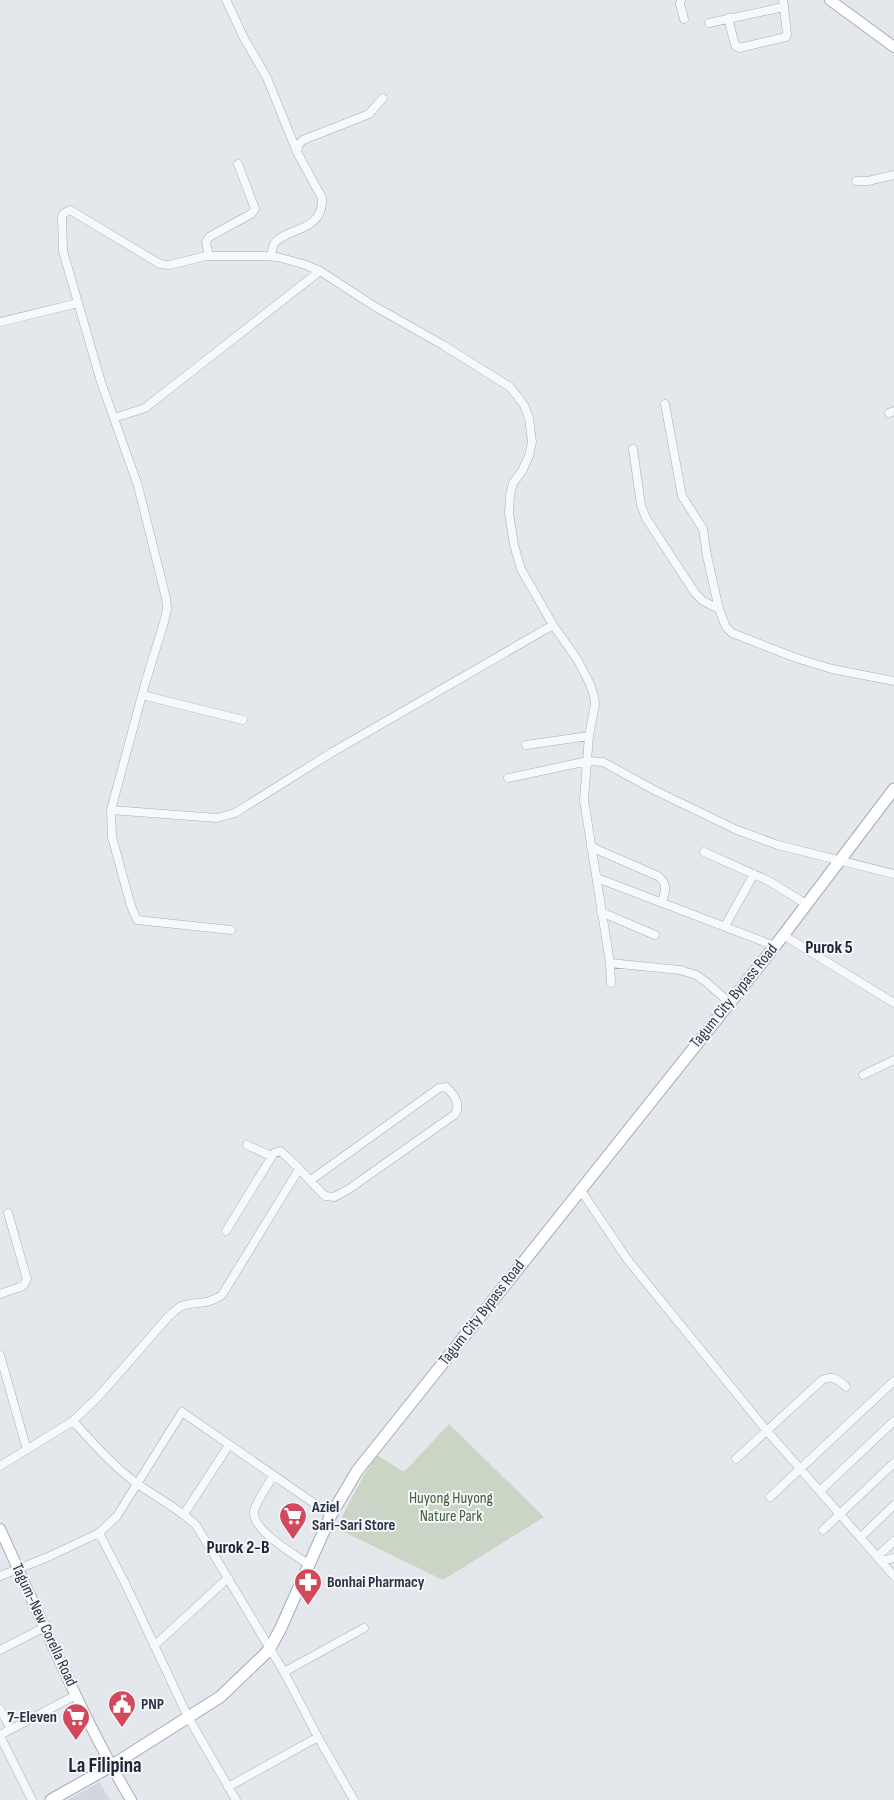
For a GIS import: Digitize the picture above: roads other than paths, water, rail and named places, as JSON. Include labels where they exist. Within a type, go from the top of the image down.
[{"type":"main road","points":[[830,0],[894,47]]},
{"type":"main road","name":"Tagum City Bypass Road","points":[[51,1800],[111,1766],[220,1696],[239,1680],[270,1648],[331,1515],[357,1471],[775,946],[894,789]]},
{"type":"main road","name":"Tagum-New Corella Road","points":[[0,1529],[76,1695],[111,1766],[131,1800]]},
{"type":"street","points":[[226,0],[244,38],[267,78],[297,152],[320,194],[322,202],[317,217],[304,228],[277,240],[273,245],[271,256]]},
{"type":"street","points":[[682,0],[680,4],[684,19]]},
{"type":"street","points":[[709,23],[784,3],[787,34],[786,37],[740,48],[735,46],[728,18]]},
{"type":"street","points":[[297,152],[299,144],[303,140],[368,114],[383,98]]},
{"type":"street","points":[[209,256],[206,242],[209,236],[251,214],[255,210],[238,164]]},
{"type":"street","points":[[856,181],[868,181],[894,175]]},
{"type":"street","points":[[231,930],[137,920],[131,906],[112,837],[111,810],[167,610],[166,598],[138,486],[100,382],[62,246],[62,218],[66,212],[73,211],[160,264],[169,265],[209,256],[271,256],[291,260],[320,270],[374,306],[443,345],[510,387],[517,395],[529,418],[532,442],[529,456],[513,483],[510,495],[509,513],[514,545],[521,569],[553,625],[577,659],[590,684],[595,704],[589,736],[584,800],[610,963],[611,983]]},
{"type":"street","points":[[114,418],[145,408],[320,270]]},
{"type":"street","points":[[0,322],[78,303]]},
{"type":"street","points":[[666,404],[682,496],[703,529],[719,609],[726,627],[732,633],[796,658],[832,669],[894,681]]},
{"type":"street","points":[[633,449],[641,504],[646,518],[695,593],[703,601],[719,609]]},
{"type":"street","points":[[111,810],[217,818],[235,813],[339,749],[553,625]]},
{"type":"street","points":[[142,695],[243,720]]},
{"type":"street","points":[[526,745],[589,736]]},
{"type":"street","points":[[508,778],[588,760],[603,762],[737,830],[778,845],[894,874]]},
{"type":"street","points":[[591,847],[658,876],[666,886],[666,892],[662,901]]},
{"type":"street","points":[[704,852],[754,874],[806,904]]},
{"type":"street","points":[[725,926],[754,874]]},
{"type":"street","points":[[597,878],[662,901],[775,946]]},
{"type":"street","points":[[601,912],[655,935]]},
{"type":"street","points":[[783,935],[894,1003]]},
{"type":"street","points":[[610,963],[680,970],[696,975],[729,1002]]},
{"type":"street","points":[[863,1075],[894,1060]]},
{"type":"street","points":[[226,1231],[271,1156],[277,1152],[280,1151],[321,1192],[330,1198],[334,1197],[349,1189],[454,1116],[458,1111],[458,1105],[450,1090],[446,1087],[439,1088],[311,1180]]},
{"type":"street","points":[[247,1145],[271,1156]]},
{"type":"street","points":[[0,1466],[73,1421],[98,1397],[172,1313],[183,1306],[212,1302],[222,1295],[299,1169]]},
{"type":"street","points":[[580,1189],[627,1259],[767,1431],[894,1576]]},
{"type":"street","points":[[0,1294],[23,1286],[27,1279],[8,1213]]},
{"type":"street","points":[[0,1356],[28,1450]]},
{"type":"street","points":[[736,1459],[822,1380],[828,1377],[834,1378],[846,1387]]},
{"type":"street","points":[[770,1497],[894,1382]]},
{"type":"street","points":[[0,1576],[48,1557],[99,1533],[117,1516],[182,1412],[331,1515]]},
{"type":"street","points":[[73,1421],[111,1462],[136,1483],[184,1514],[196,1525],[284,1672],[354,1800]]},
{"type":"street","points":[[820,1491],[894,1421]]},
{"type":"street","points":[[184,1514],[229,1445]]},
{"type":"street","points":[[823,1530],[894,1463]]},
{"type":"street","points":[[273,1476],[254,1510],[255,1519],[259,1527],[270,1537],[308,1564]]},
{"type":"street","points":[[861,1537],[894,1505]]},
{"type":"street","points":[[99,1533],[125,1583],[188,1717],[236,1800]]},
{"type":"street","points":[[880,1559],[894,1541]]},
{"type":"street","points":[[880,1559],[894,1558]]},
{"type":"street","points":[[154,1646],[228,1578]]},
{"type":"street","points":[[0,1650],[45,1626]]},
{"type":"street","points":[[284,1672],[364,1628]]},
{"type":"street","points":[[32,1800],[0,1735],[76,1695]]},
{"type":"street","points":[[0,1709],[11,1729]]},
{"type":"street","points":[[228,1787],[318,1737]]},
{"type":"place","name":"Aziel Sari-Sari Store","points":[[293,1540]]},
{"type":"place","name":"Bonhai Pharmacy","points":[[308,1606]]},
{"type":"place","name":"PNP","points":[[122,1728]]},
{"type":"place","name":"7-Eleven","points":[[76,1741]]},
{"type":"district","name":"Purok 5","points":[[829,947]]},
{"type":"district","name":"Purok 2-B","points":[[238,1547]]},
{"type":"district","name":"La Filipina","points":[[105,1765]]},
{"type":"park label","name":"Huyong Huyong Nature Park","points":[[451,1507]]}]
